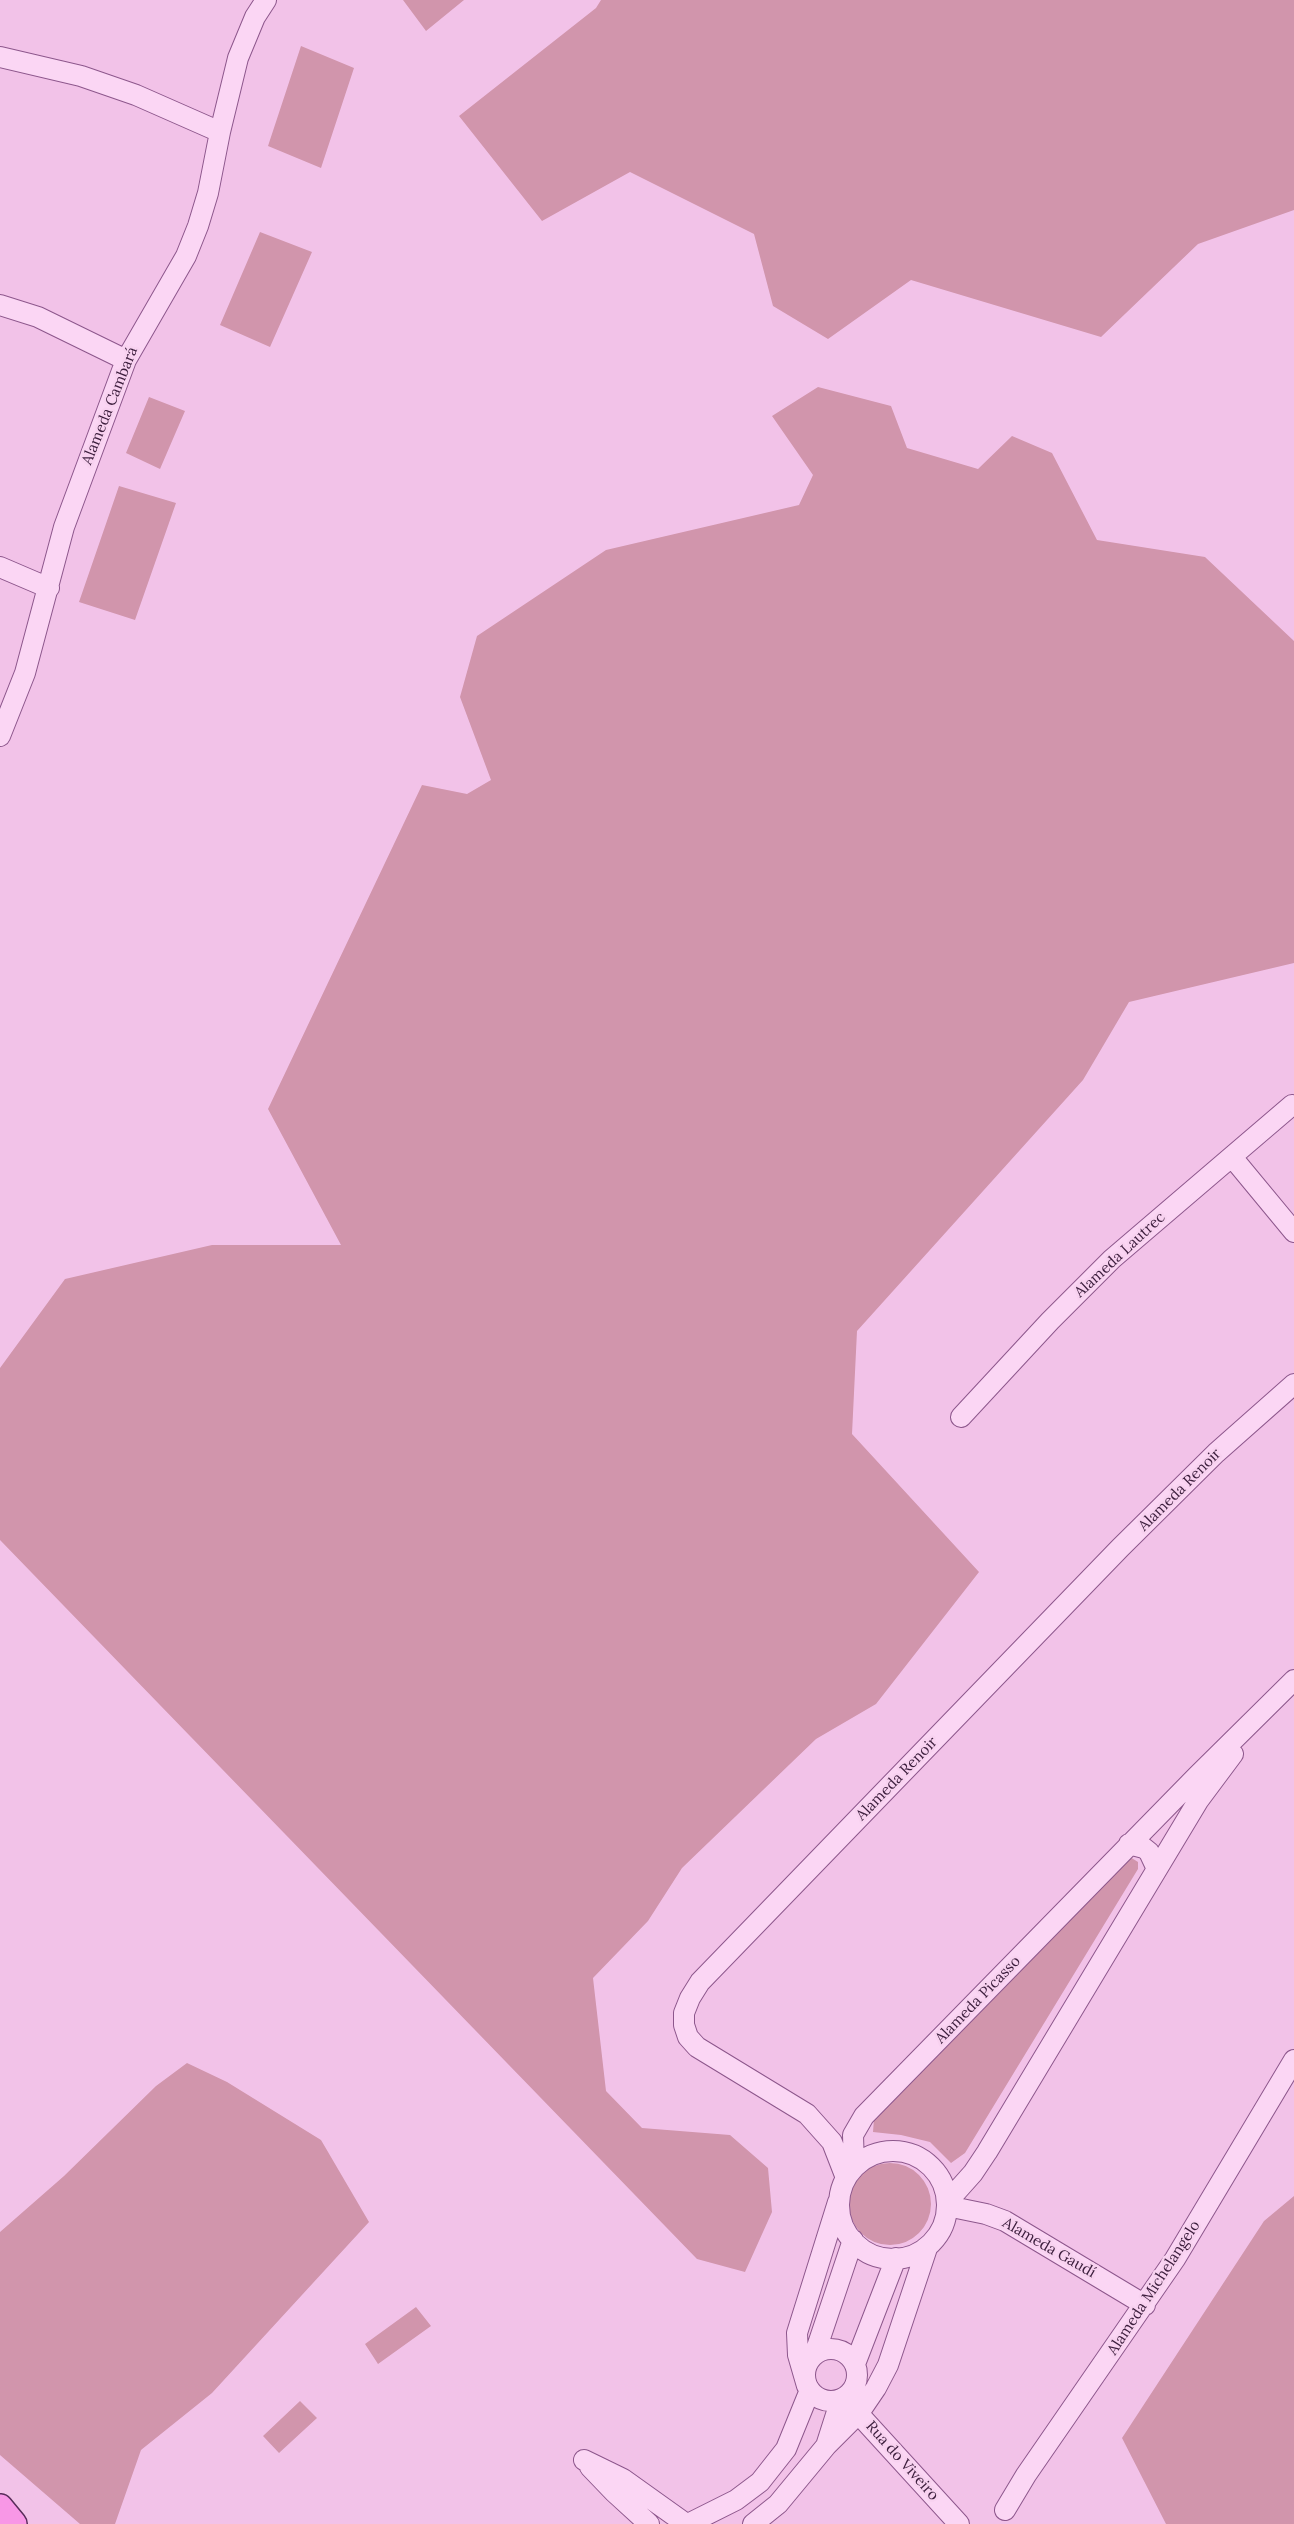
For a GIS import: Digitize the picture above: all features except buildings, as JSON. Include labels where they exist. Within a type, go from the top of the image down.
[{"type":"main road","points":[[0,2507],[14,2524]]},
{"type":"main road","points":[[0,2512],[14,2524]]},
{"type":"street","name":"Alameda Cambará","points":[[0,736],[25,673],[64,526],[126,360],[186,256],[208,193],[220,132],[238,58],[255,17],[266,0]]},
{"type":"street","points":[[0,57],[81,76],[136,95],[220,132]]},
{"type":"street","points":[[0,305],[38,317],[126,360]]},
{"type":"street","points":[[0,567],[49,588]]},
{"type":"street","name":"Alameda Lautrec","points":[[961,1417],[1050,1321],[1112,1259],[1292,1105]]},
{"type":"street","points":[[1232,1157],[1294,1232]]},
{"type":"street","name":"Alameda Renoir","points":[[847,2180],[832,2142],[807,2114],[711,2056],[688,2037],[684,2019],[690,1998],[700,1982],[1120,1548],[1216,1453],[1294,1384]]},
{"type":"street","name":"Alameda Picasso","points":[[927,2248],[911,2256],[896,2258],[872,2254],[853,2240],[844,2227],[840,2211],[847,2180],[853,2135],[864,2116],[1129,1844],[1294,1680]]},
{"type":"street","name":"Alameda Picasso","points":[[753,2524],[778,2504],[826,2446],[859,2413],[876,2388],[888,2365],[927,2248],[943,2227],[947,2203],[973,2173],[987,2152],[1198,1801],[1265,1710]]},
{"type":"street","points":[[1129,1844],[1144,1848],[1150,1852],[1157,1868]]},
{"type":"street","name":"Alameda Michelangelo","points":[[1005,2510],[1026,2475],[1145,2305],[1294,2060]]},
{"type":"street","points":[[847,2180],[870,2156],[886,2151],[903,2151],[919,2157],[932,2167],[942,2181],[947,2203]]},
{"type":"street","name":"Alameda Picasso","points":[[809,2388],[798,2355],[797,2333],[847,2180]]},
{"type":"street","name":"Alameda Gaudí","points":[[947,2203],[1005,2221],[1145,2305]]},
{"type":"street","points":[[649,2524],[614,2492],[584,2460],[623,2479],[687,2524],[736,2500],[760,2482],[786,2449],[809,2388],[805,2368],[815,2353],[853,2240]]},
{"type":"street","points":[[809,2388],[821,2399],[842,2399],[850,2394],[857,2380],[855,2364],[896,2258]]},
{"type":"street","points":[[815,2353],[822,2350],[838,2349],[845,2352],[855,2364]]},
{"type":"street","name":"Alameda Picasso","points":[[826,2446],[842,2399]]},
{"type":"street","name":"Rua do Viveiro","points":[[842,2399],[859,2413],[960,2524]]},
{"type":"shaded area","points":[[403,0],[464,0],[426,31]]},
{"type":"shaded area","points":[[601,0],[1294,0],[1294,210],[1198,244],[1101,337],[911,280],[828,339],[773,306],[754,234],[630,172],[542,221],[459,116],[596,8]]},
{"type":"shaded area","points":[[301,46],[354,68],[321,168],[268,146]]},
{"type":"shaded area","points":[[260,232],[312,252],[270,347],[220,325]]},
{"type":"shaded area","points":[[818,387],[891,406],[907,448],[978,469],[1012,436],[1052,453],[1097,540],[1205,557],[1294,641],[1294,963],[1129,1002],[1083,1080],[857,1331],[852,1434],[979,1572],[876,1704],[816,1739],[682,1868],[648,1921],[593,1978],[606,2091],[642,2128],[730,2135],[768,2168],[772,2212],[745,2272],[697,2259],[0,1540],[0,1368],[65,1279],[212,1245],[341,1245],[268,1109],[422,785],[467,794],[491,780],[460,697],[477,636],[606,550],[799,505],[813,475],[772,416]]},
{"type":"shaded area","points":[[149,397],[185,411],[160,469],[126,453]]},
{"type":"shaded area","points":[[119,486],[176,503],[135,620],[79,602]]},
{"type":"shaded area","points":[[1130,1857],[1138,1862],[1138,1869],[965,2153],[951,2163],[930,2142],[901,2135],[873,2132],[874,2119]]},
{"type":"shaded area","points":[[187,2063],[227,2082],[321,2140],[369,2222],[212,2393],[141,2450],[115,2524],[80,2524],[0,2455],[0,2232],[64,2176],[156,2086]]},
{"type":"shaded area","points":[[890,2163],[906,2166],[919,2175],[928,2188],[931,2204],[928,2220],[919,2233],[906,2242],[890,2245],[874,2242],[861,2233],[852,2220],[849,2204],[852,2188],[861,2175],[874,2166]]},
{"type":"shaded area","points":[[1294,2196],[1294,2524],[1166,2524],[1122,2438],[1264,2221]]},
{"type":"shaded area","points":[[416,2307],[431,2326],[378,2364],[365,2344]]},
{"type":"shaded area","points":[[300,2401],[317,2418],[279,2453],[263,2436]]}]
